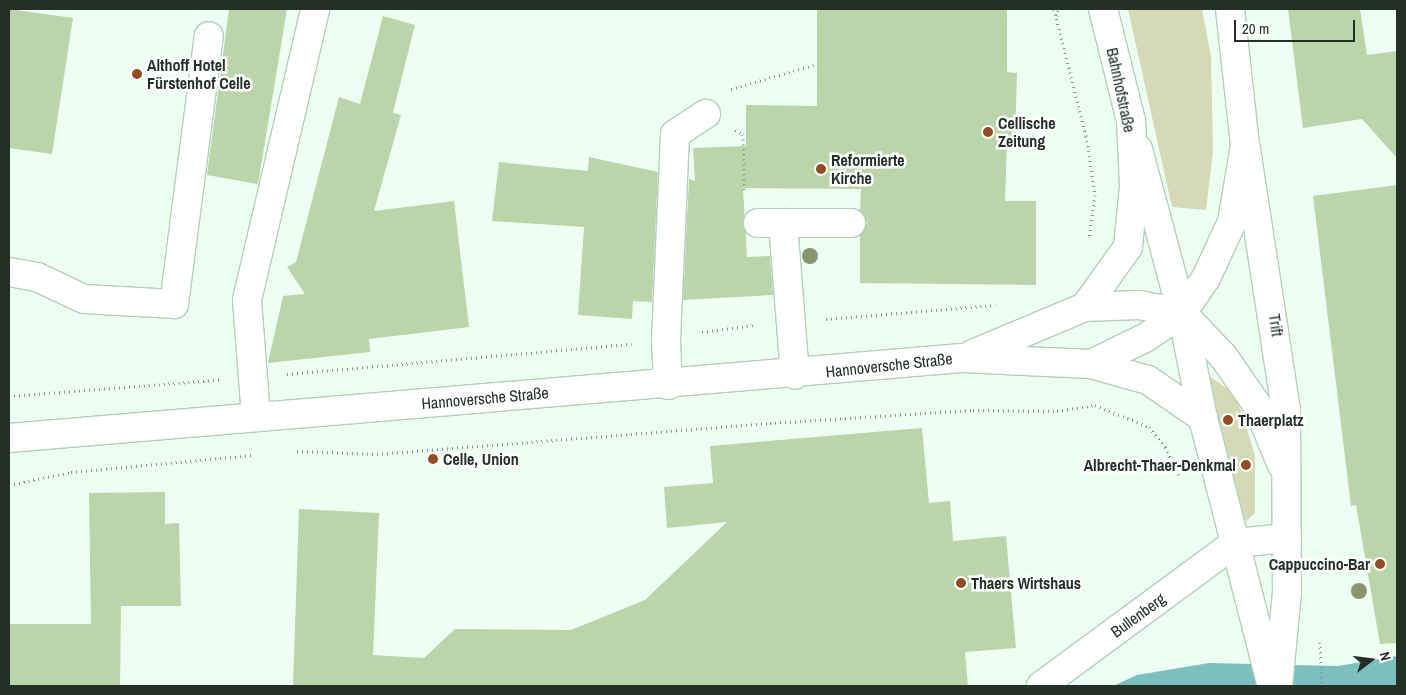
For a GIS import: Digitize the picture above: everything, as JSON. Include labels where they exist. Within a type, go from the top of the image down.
[{"type":"main road","points":[[256,418],[247,300],[315,9]]},
{"type":"main road","name":"Bahnhofstraße","points":[[1085,308],[1128,247],[1134,186],[1131,121],[1103,9]]},
{"type":"main road","name":"Trift","points":[[1230,9],[1245,145],[1274,313],[1286,409],[1287,538],[1271,644]]},
{"type":"main road","points":[[9,272],[37,277],[84,300],[174,304],[209,36]]},
{"type":"main road","points":[[668,385],[666,340],[675,134],[706,114]]},
{"type":"main road","points":[[1131,121],[1182,313],[1203,418],[1235,543],[1271,644],[1278,686]]},
{"type":"main road","points":[[1091,364],[1145,338],[1182,313],[1206,278],[1232,222],[1245,145]]},
{"type":"main road","points":[[795,375],[792,322],[770,223],[851,223]]},
{"type":"main road","points":[[1085,308],[1139,305],[1182,313],[1223,356],[1257,405],[1286,476]]},
{"type":"main road","name":"Hannoversche Straße","points":[[962,358],[1085,308]]},
{"type":"main road","name":"Hannoversche Straße","points":[[9,438],[795,375],[962,358],[1091,364]]},
{"type":"main road","points":[[1091,364],[1148,380],[1203,418]]},
{"type":"main road","points":[[1235,543],[1287,538]]},
{"type":"main road","name":"Bullenberg","points":[[1040,686],[1235,543]]},
{"type":"main road","points":[[1271,644],[1272,686]]},
{"type":"path","points":[[1056,9],[1086,136],[1095,195],[1086,245]]},
{"type":"path","points":[[770,223],[744,192],[743,134],[706,114],[729,89],[816,64]]},
{"type":"path","points":[[9,396],[253,377],[666,340],[712,330],[1003,304]]},
{"type":"path","points":[[294,451],[377,454],[770,423],[973,410],[1058,411],[1095,405],[1149,427],[1165,447],[1181,479]]},
{"type":"path","points":[[9,485],[71,472],[255,455]]},
{"type":"path","points":[[1320,637],[1322,686]]},
{"type":"green space","points":[[1128,9],[1202,9],[1211,56],[1213,152],[1206,210],[1172,207]]},
{"type":"green space","points":[[1202,371],[1232,392],[1243,415],[1255,456],[1255,513],[1243,524]]},
{"type":"water","points":[[1397,656],[1397,686],[1113,686],[1137,675],[1209,663],[1338,666]]},
{"type":"building","points":[[9,9],[73,18],[52,154],[9,148]]},
{"type":"building","points":[[229,9],[287,9],[258,184],[207,175]]},
{"type":"building","points":[[817,9],[1007,9],[1007,72],[1017,73],[1015,140],[1007,140],[1005,201],[1036,201],[1036,285],[860,283],[860,235],[867,223],[860,211],[861,189],[743,188],[747,257],[770,256],[773,295],[683,300],[689,179],[695,181],[693,148],[746,146],[746,105],[817,106]]},
{"type":"building","points":[[1288,9],[1360,9],[1367,55],[1397,51],[1397,158],[1362,119],[1303,128]]},
{"type":"building","points":[[383,16],[415,25],[393,113],[401,115],[374,211],[454,201],[469,327],[369,339],[370,352],[268,363],[283,296],[305,294],[287,267],[296,262],[339,97],[360,104]]},
{"type":"building","points":[[589,157],[658,172],[652,302],[633,301],[632,319],[578,315],[584,227],[492,221],[499,162],[588,171]]},
{"type":"building","points":[[1397,185],[1397,643],[1380,644],[1356,505],[1351,506],[1313,196]]},
{"type":"building","points":[[922,428],[929,503],[950,501],[953,541],[1006,536],[1016,648],[965,652],[968,686],[293,686],[299,509],[379,513],[373,655],[424,658],[455,629],[571,630],[645,600],[727,522],[667,528],[664,487],[713,483],[710,446]]},
{"type":"building","points":[[165,492],[165,524],[179,523],[181,606],[121,606],[120,686],[9,686],[10,624],[91,624],[89,493]]},
{"type":"place","name":"Althoff Hotel Fürstenhof Celle","points":[[137,74]]},
{"type":"place","name":"Cellische Zeitung","points":[[988,132]]},
{"type":"place","name":"Reformierte Kirche","points":[[821,169]]},
{"type":"place","name":"Thaerplatz","points":[[1228,420]]},
{"type":"place","name":"Celle, Union","points":[[433,459]]},
{"type":"place","name":"Albrecht-Thaer-Denkmal","points":[[1246,465]]},
{"type":"place","name":"Cappuccino-Bar","points":[[1380,564]]},
{"type":"place","name":"Thaers Wirtshaus","points":[[961,583]]}]
